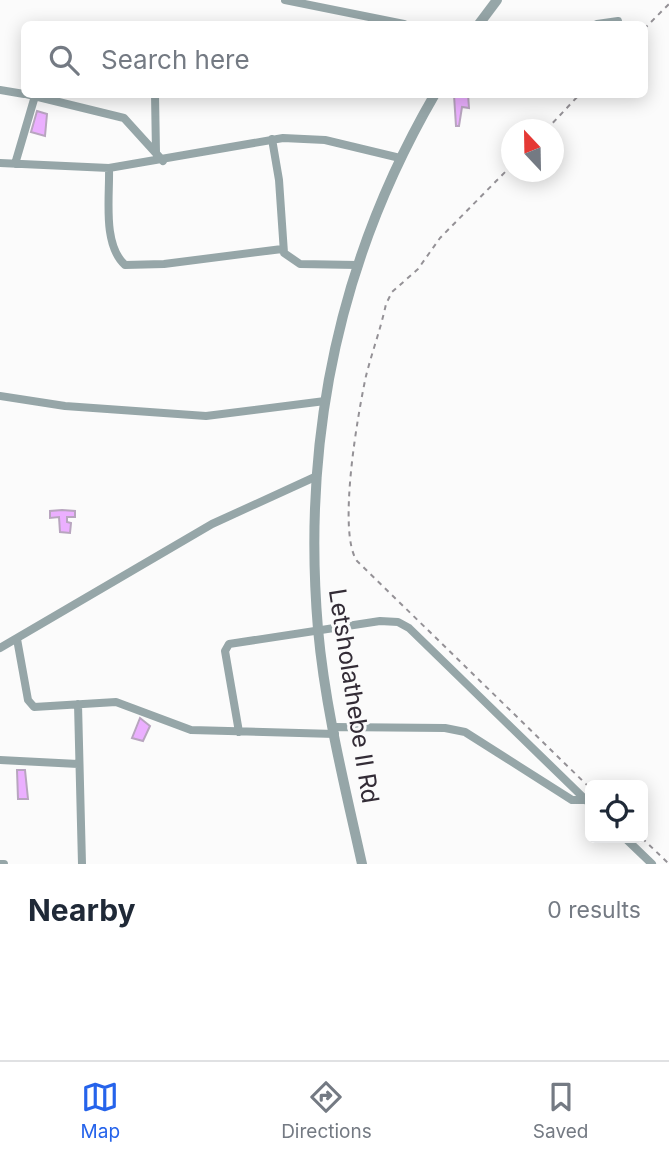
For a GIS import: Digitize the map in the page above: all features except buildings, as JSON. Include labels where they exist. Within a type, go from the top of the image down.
[{"type":"street","points":[[285,0],[389,21]]},
{"type":"street","points":[[481,21],[497,0]]},
{"type":"street","points":[[0,90],[21,94]]},
{"type":"street","points":[[15,164],[27,98]]},
{"type":"street","points":[[41,98],[124,118],[163,161]]},
{"type":"street","points":[[155,98],[156,153]]},
{"type":"street","name":"Letsholathebe II Rd","points":[[362,864],[334,731],[318,632],[314,545],[317,476],[325,401],[339,326],[357,265],[400,159],[433,98]]},
{"type":"street","points":[[0,163],[109,168],[163,161],[272,139],[326,140],[400,159]]},
{"type":"street","points":[[272,139],[279,180],[282,249],[289,259],[300,264],[357,265]]},
{"type":"street","points":[[109,168],[111,230],[116,253],[125,265],[164,264],[282,249]]},
{"type":"street","points":[[0,396],[65,406],[206,416],[325,401]]},
{"type":"street","points":[[0,649],[212,524],[317,476]]},
{"type":"street","points":[[239,732],[227,646],[380,621],[405,625],[585,799]]},
{"type":"street","points":[[17,639],[29,703],[34,707],[116,702],[191,730],[239,732],[445,728],[465,733],[572,800],[585,802]]},
{"type":"street","points":[[78,704],[82,864]]},
{"type":"street","points":[[0,760],[78,764]]},
{"type":"street","points":[[630,843],[652,864]]},
{"type":"path","points":[[648,26],[669,4]]},
{"type":"path","points":[[556,119],[576,98]]},
{"type":"path","points":[[501,175],[440,239],[418,269],[397,286],[386,304],[362,400],[349,502],[349,540],[358,561],[585,783]]},
{"type":"path","points":[[647,843],[669,864]]}]
